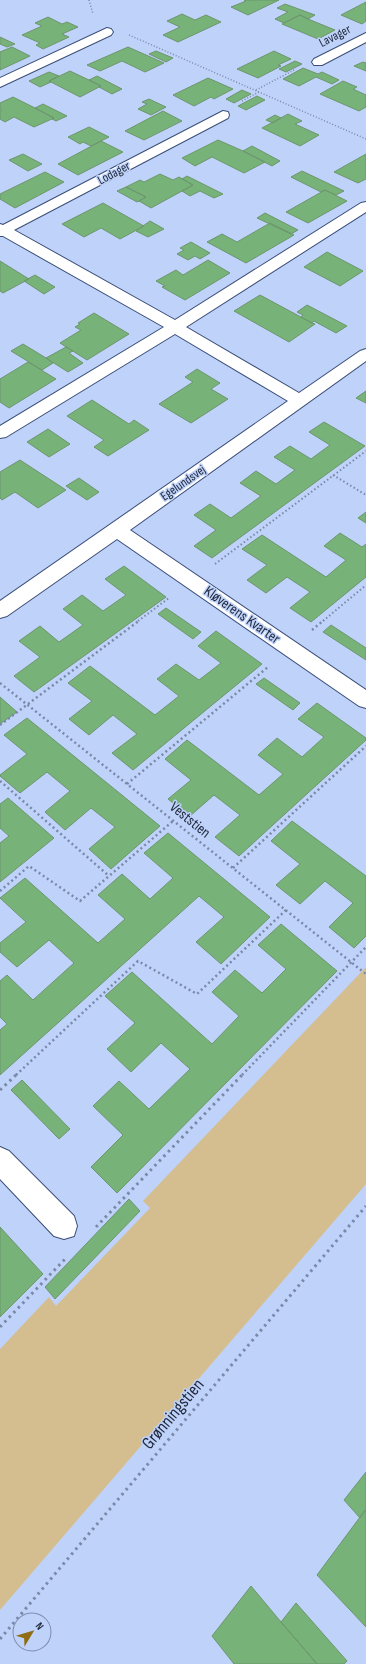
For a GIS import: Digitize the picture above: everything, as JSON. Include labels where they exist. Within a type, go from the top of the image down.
[{"type":"street","points":[[0,83],[107,32]]},
{"type":"street","name":"Lavager","points":[[318,62],[366,37]]},
{"type":"street","name":"Lodager","points":[[1,230],[223,115]]},
{"type":"street","points":[[0,433],[175,327],[366,206]]},
{"type":"street","name":"Lodager","points":[[1,230],[175,327],[300,401]]},
{"type":"street","name":"Egelundsvej","points":[[0,611],[366,354]]},
{"type":"street","name":"Kløverens Kvarter","points":[[117,530],[366,700]]},
{"type":"street","points":[[0,1160],[64,1226]]},
{"type":"path","points":[[128,34],[366,139]]},
{"type":"path","points":[[256,91],[310,62],[318,62]]},
{"type":"path","points":[[333,475],[366,495]]},
{"type":"path","points":[[127,784],[366,585]]},
{"type":"path","name":"Veststien","points":[[0,683],[366,974]]},
{"type":"path","points":[[233,868],[366,746]]},
{"type":"path","points":[[0,781],[109,876]]},
{"type":"path","points":[[0,891],[29,866],[80,902],[173,821]]},
{"type":"path","points":[[0,1090],[138,961],[197,994],[286,910]]},
{"type":"path","points":[[92,1232],[366,947]]},
{"type":"path","name":"Grønningstien","points":[[0,1639],[366,1206]]},
{"type":"path","points":[[0,1327],[70,1255]]},
{"type":"shaded area","points":[[366,967],[366,1184],[0,1610],[0,1349],[49,1297],[56,1306],[150,1208],[143,1201]]},
{"type":"building","points":[[244,0],[279,0],[248,15],[231,7],[246,1]]},
{"type":"building","points":[[366,2],[366,21],[362,24],[341,15]]},
{"type":"building","points":[[285,4],[315,15],[308,19],[300,15],[284,23],[275,19],[288,12],[277,8]]},
{"type":"building","points":[[182,14],[195,20],[206,15],[221,22],[178,42],[163,35],[180,27],[167,21]]},
{"type":"building","points":[[300,15],[335,30],[318,39],[282,24]]},
{"type":"building","points":[[48,17],[62,24],[67,22],[78,27],[62,34],[69,37],[43,49],[36,45],[40,43],[22,35],[42,26],[35,23]]},
{"type":"building","points":[[0,37],[15,44],[7,47],[0,44]]},
{"type":"building","points":[[12,47],[30,56],[0,70],[0,52]]},
{"type":"building","points":[[128,47],[164,63],[145,72],[122,61],[100,71],[87,65]]},
{"type":"building","points":[[156,51],[173,58],[166,62],[149,54]]},
{"type":"building","points":[[274,51],[291,59],[278,65],[281,66],[258,78],[237,69]]},
{"type":"building","points":[[295,61],[302,64],[286,72],[279,69]]},
{"type":"building","points":[[363,62],[366,63],[366,71],[354,66]]},
{"type":"building","points":[[303,68],[318,74],[322,72],[339,80],[332,84],[316,77],[299,86],[283,79]]},
{"type":"building","points":[[70,71],[101,86],[80,97],[49,81]]},
{"type":"building","points":[[49,72],[59,76],[40,87],[29,81]]},
{"type":"building","points":[[97,76],[122,89],[112,94],[89,80]]},
{"type":"building","points":[[208,78],[233,89],[214,99],[211,97],[194,106],[173,95]]},
{"type":"building","points":[[343,81],[357,87],[353,89],[366,95],[366,107],[359,111],[320,94]]},
{"type":"building","points":[[242,90],[251,94],[234,103],[226,99]]},
{"type":"building","points":[[257,96],[265,100],[246,110],[238,106]]},
{"type":"building","points":[[13,97],[54,118],[34,127],[14,117],[5,122],[0,119],[0,111],[2,110],[0,109],[0,103]]},
{"type":"building","points":[[149,99],[166,107],[151,115],[138,109],[147,104],[142,102]]},
{"type":"building","points":[[43,104],[67,116],[56,121],[52,119],[54,118],[35,108]]},
{"type":"building","points":[[163,111],[182,121],[144,140],[125,131]]},
{"type":"building","points":[[288,114],[302,121],[295,124],[319,135],[300,146],[262,128]]},
{"type":"building","points":[[275,115],[281,118],[273,123],[266,120]]},
{"type":"building","points":[[89,127],[109,137],[91,146],[83,142],[80,144],[68,137]]},
{"type":"building","points":[[218,140],[265,162],[244,173],[212,157],[195,166],[182,158]]},
{"type":"building","points":[[101,141],[123,152],[78,175],[58,164]]},
{"type":"building","points":[[252,146],[280,161],[272,166],[243,151]]},
{"type":"building","points":[[23,154],[42,164],[28,171],[9,160]]},
{"type":"building","points":[[366,154],[366,179],[358,183],[334,172]]},
{"type":"building","points":[[302,171],[344,191],[336,195],[325,190],[321,192],[291,177]]},
{"type":"building","points":[[45,172],[64,182],[15,208],[0,199],[0,194]]},
{"type":"building","points":[[160,174],[173,180],[179,177],[193,185],[151,208],[139,201],[146,197],[126,187],[140,180],[144,182]]},
{"type":"building","points":[[187,176],[223,194],[214,198],[200,191],[190,196],[182,191],[193,185],[182,179]]},
{"type":"building","points":[[126,187],[146,197],[137,202],[117,191]]},
{"type":"building","points":[[325,190],[347,201],[308,223],[286,212]]},
{"type":"building","points":[[103,203],[144,226],[120,239],[101,228],[84,237],[62,224]]},
{"type":"building","points":[[265,213],[298,230],[291,234],[257,218]]},
{"type":"building","points":[[150,221],[164,229],[148,237],[136,231]]},
{"type":"building","points":[[270,223],[294,235],[246,263],[207,242],[222,234],[237,242]]},
{"type":"building","points":[[191,242],[210,253],[200,259],[195,256],[188,260],[177,254],[184,250],[180,248]]},
{"type":"building","points":[[327,252],[363,271],[340,286],[304,267]]},
{"type":"building","points":[[208,260],[230,273],[185,300],[162,287],[165,286],[156,281],[176,270],[183,275]]},
{"type":"building","points":[[0,261],[29,279],[3,293],[0,291]]},
{"type":"building","points":[[35,275],[55,287],[44,294],[24,281]]},
{"type":"building","points":[[260,295],[315,324],[289,342],[234,311]]},
{"type":"building","points":[[307,305],[347,326],[336,333],[314,321],[312,323],[301,317],[303,315],[297,312]]},
{"type":"building","points":[[94,313],[129,334],[87,360],[60,343],[81,330],[75,327],[80,324],[78,323]]},
{"type":"building","points":[[23,344],[53,363],[42,370],[11,351]]},
{"type":"building","points":[[66,347],[73,351],[69,353],[83,363],[68,372],[46,358]]},
{"type":"building","points":[[28,362],[56,379],[9,408],[0,402],[0,379]]},
{"type":"building","points":[[197,369],[220,383],[211,389],[228,399],[191,423],[159,404],[193,382],[185,377]]},
{"type":"building","points":[[366,391],[366,403],[356,398]]},
{"type":"building","points":[[92,400],[129,424],[134,420],[149,430],[108,456],[94,447],[104,440],[67,416]]},
{"type":"building","points":[[324,422],[365,446],[212,558],[194,546],[216,530],[194,515],[210,504],[231,518],[261,496],[240,483],[256,471],[276,484],[295,470],[274,457],[290,446],[311,459],[330,445],[309,432]]},
{"type":"building","points":[[48,429],[70,444],[49,457],[27,442]]},
{"type":"building","points":[[20,460],[66,490],[38,508],[15,492],[2,500],[0,498],[0,472]]},
{"type":"building","points":[[79,478],[99,492],[87,500],[66,486]]},
{"type":"building","points":[[366,512],[366,523],[358,518]]},
{"type":"building","points":[[340,533],[362,547],[366,544],[366,577],[311,622],[290,608],[310,592],[287,577],[266,593],[247,580],[267,565],[242,549],[262,535],[326,577],[346,560],[324,546]]},
{"type":"building","points":[[124,566],[166,597],[34,692],[14,676],[40,657],[19,641],[40,626],[59,642],[83,625],[63,609],[82,595],[103,611],[126,595],[105,579]]},
{"type":"building","points":[[166,608],[201,632],[193,639],[158,614]]},
{"type":"building","points":[[331,625],[366,648],[366,660],[323,632]]},
{"type":"building","points":[[216,631],[262,664],[133,770],[112,753],[137,734],[113,715],[89,735],[69,719],[92,701],[68,683],[90,666],[155,715],[179,696],[157,679],[176,664],[199,680],[221,663],[198,646]]},
{"type":"building","points":[[264,678],[300,703],[293,710],[256,684]]},
{"type":"building","points":[[0,697],[17,712],[0,724]]},
{"type":"building","points":[[317,703],[366,738],[366,740],[239,856],[215,837],[240,815],[214,795],[190,816],[168,799],[191,780],[165,759],[187,740],[259,795],[283,774],[258,755],[277,738],[302,757],[324,737],[298,719]]},
{"type":"building","points":[[27,718],[160,826],[111,869],[89,849],[115,827],[91,808],[65,830],[45,812],[70,791],[47,772],[20,793],[0,776],[27,754],[4,735]]},
{"type":"building","points":[[8,798],[54,838],[0,882],[0,843],[9,836],[0,828],[0,804]]},
{"type":"building","points":[[292,821],[366,876],[366,936],[354,948],[329,927],[353,903],[325,881],[300,904],[276,885],[300,864],[271,841]]},
{"type":"building","points":[[168,833],[270,917],[221,964],[196,942],[224,917],[199,896],[0,1075],[0,1030],[7,1024],[0,1017],[0,981],[7,975],[33,1000],[74,963],[49,940],[17,967],[0,952],[0,943],[26,922],[0,898],[25,878],[98,943],[125,919],[98,895],[122,874],[150,899],[173,878],[144,853]]},
{"type":"building","points":[[281,924],[337,971],[117,1193],[91,1167],[123,1135],[93,1106],[119,1081],[149,1109],[190,1069],[161,1043],[131,1072],[107,1049],[135,1023],[105,996],[132,972],[212,1044],[239,1016],[212,992],[235,970],[262,993],[286,969],[258,945]]},
{"type":"building","points":[[22,1080],[70,1129],[59,1139],[11,1090]]},
{"type":"building","points":[[129,1199],[140,1211],[55,1299],[45,1287]]},
{"type":"building","points":[[0,1227],[43,1274],[0,1317]]},
{"type":"building","points":[[366,1472],[366,1509],[360,1518],[344,1500]]},
{"type":"building","points":[[366,1509],[366,1627],[317,1575]]},
{"type":"building","points":[[251,1586],[317,1664],[234,1664],[212,1636]]},
{"type":"building","points":[[296,1603],[347,1661],[344,1664],[317,1664],[281,1622]]}]
